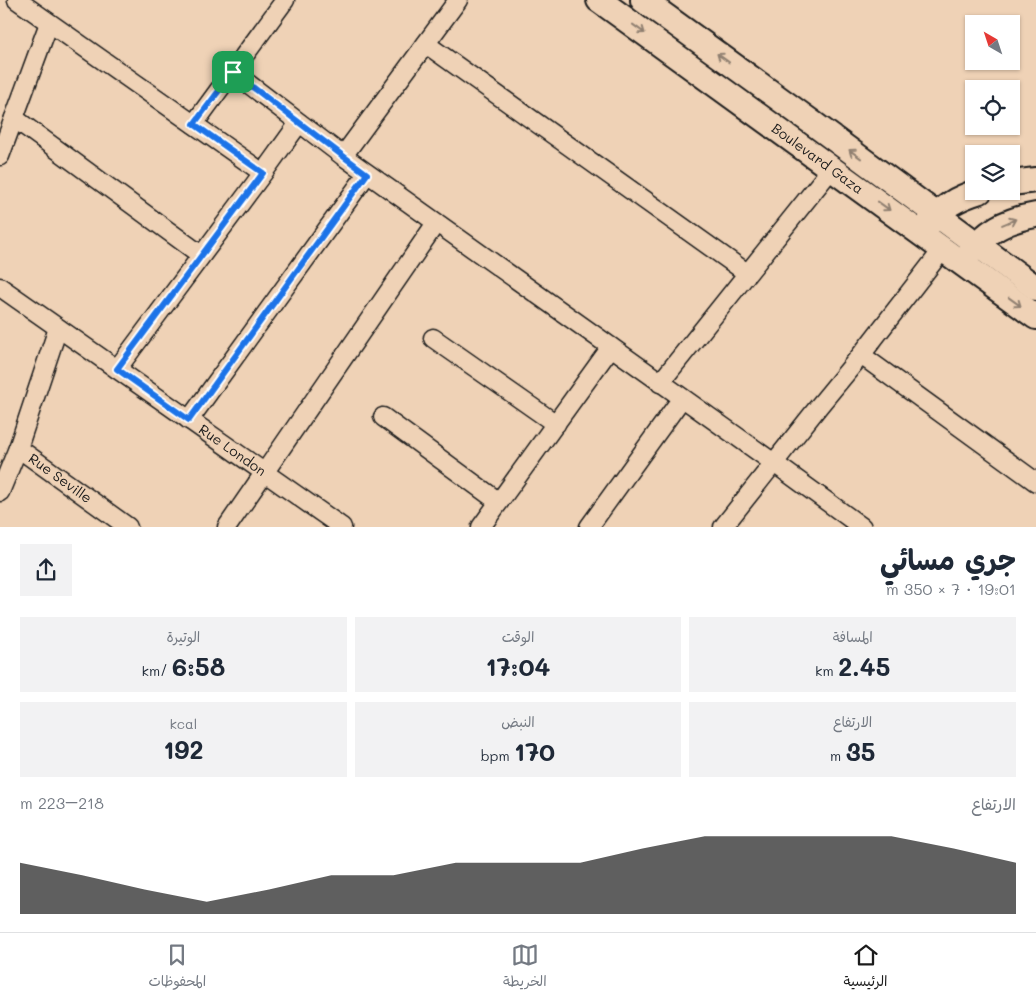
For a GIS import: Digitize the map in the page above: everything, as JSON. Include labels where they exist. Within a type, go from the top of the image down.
[{"type":"street","points":[[17,0],[263,173]]},
{"type":"street","points":[[194,124],[285,0]]},
{"type":"street","points":[[343,156],[458,0]]},
{"type":"street","name":"Boulevard Gaza","points":[[600,0],[1036,317]]},
{"type":"street","name":"Boulevard Gaza","points":[[642,0],[1036,288]]},
{"type":"street","points":[[0,156],[50,23]]},
{"type":"street","points":[[426,44],[747,273]]},
{"type":"street","points":[[233,72],[367,174],[862,527]]},
{"type":"street","points":[[14,118],[201,256]]},
{"type":"street","points":[[117,369],[299,122]]},
{"type":"street","points":[[660,383],[832,168]]},
{"type":"street","points":[[189,420],[367,174]]},
{"type":"street","points":[[1020,182],[1036,180]]},
{"type":"street","points":[[921,233],[946,205],[965,196]]},
{"type":"street","points":[[962,263],[976,244],[1000,226],[1017,218],[1036,215]]},
{"type":"street","points":[[227,527],[436,223]]},
{"type":"street","points":[[723,527],[943,249]]},
{"type":"street","name":"Rue London","points":[[0,287],[342,527]]},
{"type":"street","points":[[1,488],[18,448],[58,328]]},
{"type":"street","points":[[433,338],[556,424]]},
{"type":"street","points":[[481,527],[611,347]]},
{"type":"street","points":[[861,355],[1036,482]]},
{"type":"street","points":[[589,527],[682,398]]},
{"type":"street","points":[[383,417],[499,502]]},
{"type":"street","name":"Rue Seville","points":[[18,448],[107,520],[128,527]]},
{"type":"route","points":[[233,72],[367,174],[189,420],[117,369],[263,173],[194,124],[233,72]]}]
